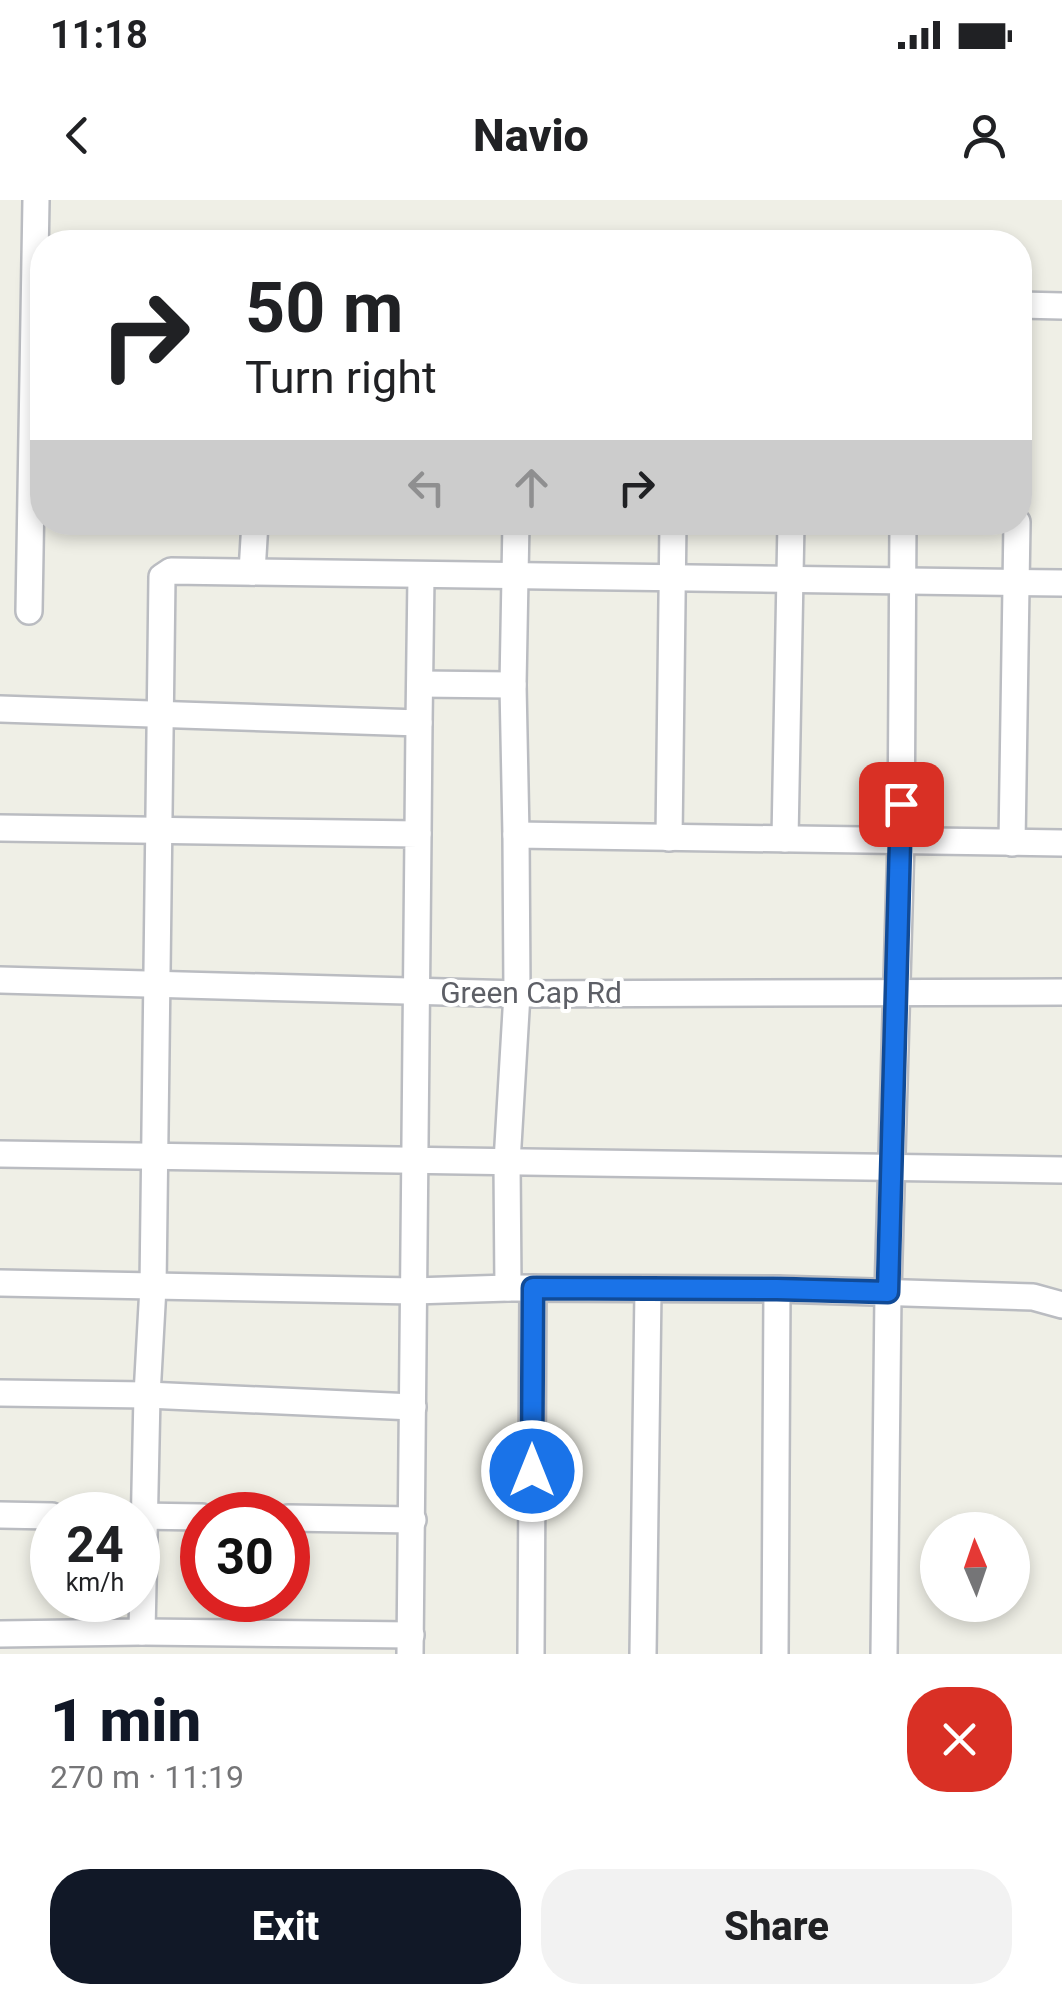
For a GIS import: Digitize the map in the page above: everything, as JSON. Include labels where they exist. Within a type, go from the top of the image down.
[{"type":"street","points":[[35,230],[36,200]]},
{"type":"street","points":[[1032,305],[1062,306]]},
{"type":"street","points":[[29,611],[30,535]]},
{"type":"street","points":[[252,572],[254,535]]},
{"type":"street","points":[[516,535],[513,686],[517,994],[507,1162],[521,1288],[531,1654]]},
{"type":"street","points":[[669,838],[673,535]]},
{"type":"street","points":[[785,839],[792,535]]},
{"type":"street","points":[[884,1654],[890,1168],[901,841],[903,535]]},
{"type":"street","points":[[1012,842],[1016,535]]},
{"type":"street","points":[[142,1492],[153,1287],[162,577],[171,571],[1062,583]]},
{"type":"street","points":[[0,1634],[142,1632],[411,1644],[421,576]]},
{"type":"street","points":[[420,684],[513,686]]},
{"type":"street","points":[[0,709],[419,723]]},
{"type":"street","points":[[0,828],[418,834]]},
{"type":"street","points":[[516,835],[1062,844]]},
{"type":"street","name":"Green Cap Rd","points":[[0,980],[517,994],[1062,992]]},
{"type":"street","points":[[0,1154],[1062,1170]]},
{"type":"street","points":[[0,1283],[414,1291],[777,1289],[1033,1297],[1062,1305]]},
{"type":"street","points":[[775,1654],[777,1289]]},
{"type":"street","points":[[643,1654],[648,1290]]},
{"type":"street","points":[[0,1394],[147,1395],[414,1408]]},
{"type":"street","points":[[0,1515],[30,1516]]},
{"type":"street","points":[[310,1518],[413,1520]]},
{"type":"street","points":[[142,1622],[142,1632]]},
{"type":"route","points":[[532,1471],[533,1288],[888,1292],[901,804]]}]
